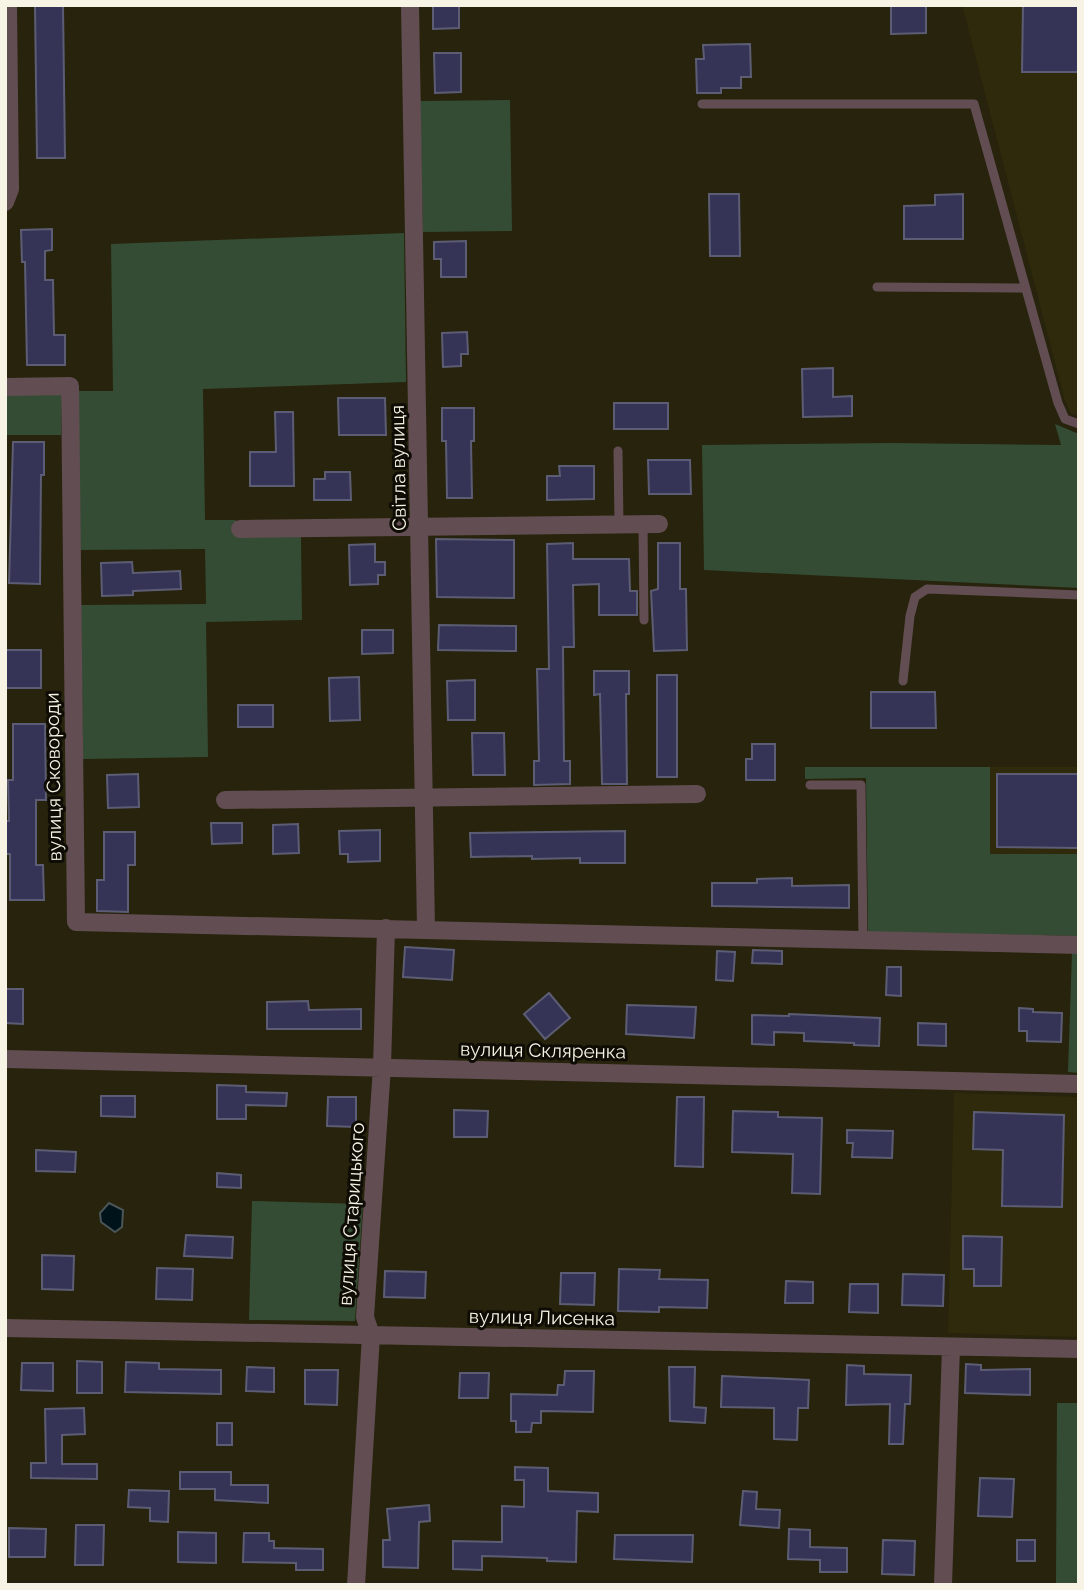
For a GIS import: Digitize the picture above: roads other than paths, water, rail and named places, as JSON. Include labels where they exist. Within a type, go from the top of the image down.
[{"type":"street","points":[[5,202],[10,189],[8,5]]},
{"type":"street","name":"Світла вулиця","points":[[410,5],[426,929]]},
{"type":"street","name":"вулиця Сковороди","points":[[5,387],[70,386],[76,922],[386,928]]},
{"type":"street","points":[[240,529],[651,524]]},
{"type":"street","points":[[225,800],[697,794]]},
{"type":"street","points":[[386,928],[1079,945]]},
{"type":"street","name":"вулиця Старицького","points":[[356,1585],[371,1335],[365,1317],[382,1067],[386,928]]},
{"type":"street","name":"вулиця Скляренка","points":[[5,1059],[1079,1084]]},
{"type":"street","name":"вулиця Лисенка","points":[[5,1328],[1079,1349]]},
{"type":"street","points":[[943,1585],[951,1347]]},
{"type":"lane","points":[[702,104],[974,104],[1058,403],[1065,419],[1079,424]]},
{"type":"lane","points":[[877,287],[1025,288]]},
{"type":"lane","points":[[618,451],[619,524]]},
{"type":"lane","points":[[644,620],[651,524]]},
{"type":"lane","points":[[903,681],[910,616],[915,597],[927,589],[1079,595]]},
{"type":"lane","points":[[810,785],[861,785],[863,940]]}]
